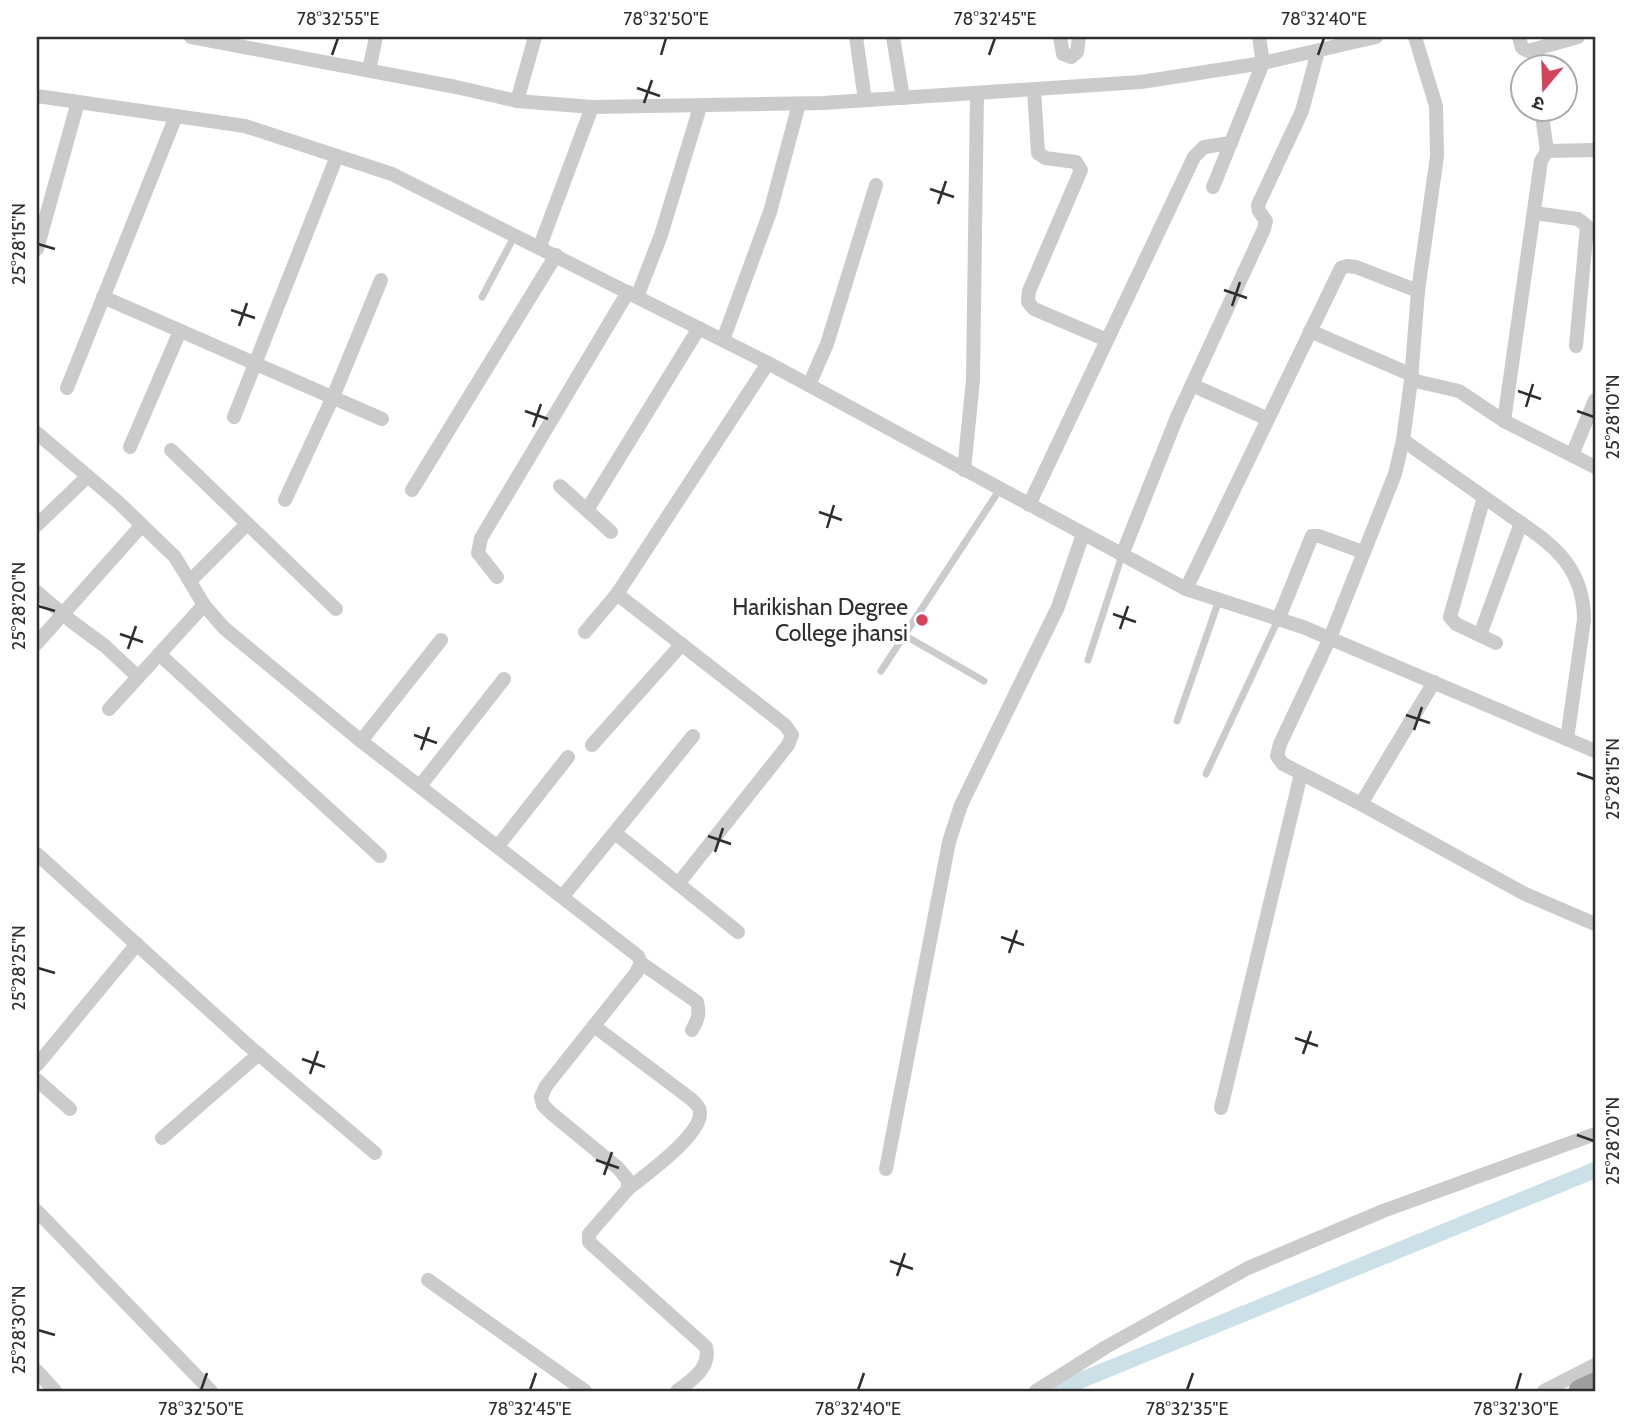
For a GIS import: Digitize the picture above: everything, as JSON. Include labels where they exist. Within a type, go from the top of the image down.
[{"type":"highway","points":[[1580,1391],[1595,1384]]},
{"type":"street","points":[[191,37],[216,39],[517,101],[592,107],[799,104],[1141,82],[1263,63],[1318,51],[1339,41],[1376,37]]},
{"type":"street","points":[[369,70],[376,37]]},
{"type":"street","points":[[517,101],[535,37]]},
{"type":"street","points":[[856,37],[865,100]]},
{"type":"street","points":[[894,37],[903,98]]},
{"type":"street","points":[[1060,37],[1063,54],[1071,57],[1077,52],[1079,37]]},
{"type":"street","points":[[1213,187],[1263,63],[1259,37]]},
{"type":"street","points":[[1415,37],[1436,106],[1438,131],[1435,181],[1418,291],[1412,377],[1403,440],[1395,474],[1330,638],[1277,750],[1278,760],[1525,894],[1595,924]]},
{"type":"street","points":[[1519,37],[1526,51],[1578,37]]},
{"type":"street","points":[[1122,555],[1192,385],[1264,229],[1266,221],[1258,205],[1298,121],[1308,94],[1318,51]]},
{"type":"street","points":[[1034,89],[1038,153],[1045,158],[1076,162],[1081,170],[1029,291],[1028,302],[1034,309],[1107,340]]},
{"type":"street","points":[[964,470],[973,380],[977,93]]},
{"type":"street","points":[[37,96],[245,126],[392,174],[540,246],[768,363],[1186,589],[1303,627],[1595,751]]},
{"type":"street","points":[[37,249],[78,102]]},
{"type":"street","points":[[723,340],[770,212],[799,104]]},
{"type":"street","points":[[540,246],[592,107]]},
{"type":"street","points":[[497,577],[478,553],[481,538],[633,294],[662,234],[700,107]]},
{"type":"street","points":[[67,388],[176,116]]},
{"type":"street","points":[[1504,421],[1541,162],[1547,151],[1543,122]]},
{"type":"street","points":[[1029,505],[1194,157],[1204,147],[1231,143]]},
{"type":"street","points":[[1547,151],[1595,150]]},
{"type":"street","points":[[234,417],[337,156]]},
{"type":"street","points":[[809,386],[827,344],[876,185]]},
{"type":"street","points":[[1534,214],[1578,219],[1587,226],[1576,346]]},
{"type":"street","points":[[412,491],[556,255]]},
{"type":"street","points":[[1186,589],[1341,268],[1356,267],[1418,291]]},
{"type":"street","points":[[285,500],[382,280]]},
{"type":"street","points":[[103,298],[382,419]]},
{"type":"street","points":[[587,510],[699,328]]},
{"type":"street","points":[[130,447],[180,331]]},
{"type":"street","points":[[1310,331],[1412,377],[1460,391],[1504,421],[1595,467]]},
{"type":"street","points":[[585,632],[617,594],[768,363]]},
{"type":"street","points":[[1192,385],[1268,419]]},
{"type":"street","points":[[1572,455],[1595,400]]},
{"type":"street","points":[[37,433],[176,557],[204,605],[224,628],[361,741],[638,956],[641,963],[697,1002],[698,1020],[692,1030]]},
{"type":"street","points":[[1403,440],[1521,523],[1555,550],[1570,567],[1590,621],[1567,739]]},
{"type":"street","points":[[171,450],[337,610]]},
{"type":"street","points":[[37,525],[88,476]]},
{"type":"street","points":[[560,486],[611,532]]},
{"type":"street","points":[[1484,497],[1450,617],[1456,624],[1496,643]]},
{"type":"street","points":[[1480,635],[1521,523]]},
{"type":"street","points":[[191,580],[247,524]]},
{"type":"street","points":[[37,643],[142,525]]},
{"type":"street","points":[[886,1170],[949,842],[966,794],[1058,607],[1083,534]]},
{"type":"street","points":[[1278,620],[1312,536],[1363,552]]},
{"type":"street","points":[[37,592],[105,646],[138,677]]},
{"type":"street","points":[[617,594],[785,725],[792,735],[788,745],[678,884]]},
{"type":"street","points":[[109,709],[204,605]]},
{"type":"street","points":[[361,741],[441,639]]},
{"type":"street","points":[[592,745],[682,644]]},
{"type":"street","points":[[159,654],[380,856]]},
{"type":"street","points":[[420,786],[504,679]]},
{"type":"street","points":[[1361,804],[1434,682]]},
{"type":"street","points":[[563,896],[693,736]]},
{"type":"street","points":[[498,846],[568,757]]},
{"type":"street","points":[[1221,1108],[1301,774]]},
{"type":"street","points":[[615,833],[738,932]]},
{"type":"street","points":[[37,853],[259,1054],[375,1153]]},
{"type":"street","points":[[37,1065],[137,944]]},
{"type":"street","points":[[628,1189],[628,1180],[618,1168],[551,1113],[543,1105],[541,1097],[546,1086],[641,963]]},
{"type":"street","points":[[594,1026],[691,1099],[701,1112],[690,1135],[628,1189],[589,1234],[589,1242],[706,1347],[708,1355],[704,1365],[689,1383],[677,1391]]},
{"type":"street","points":[[162,1138],[259,1054]]},
{"type":"street","points":[[37,1080],[70,1108]]},
{"type":"street","points":[[1036,1391],[1106,1347],[1248,1268],[1383,1211],[1595,1135]]},
{"type":"street","points":[[37,1211],[211,1391]]},
{"type":"street","points":[[428,1280],[585,1391]]},
{"type":"street","points":[[1544,1391],[1595,1364]]},
{"type":"street","points":[[37,1371],[55,1391]]},
{"type":"lane","points":[[482,297],[515,234]]},
{"type":"lane","points":[[881,671],[1000,489]]},
{"type":"lane","points":[[1088,660],[1122,555]]},
{"type":"lane","points":[[1177,721],[1219,600]]},
{"type":"lane","points":[[1206,774],[1278,620]]},
{"type":"lane","points":[[904,635],[984,681]]},
{"type":"waterway","points":[[1061,1391],[1069,1385],[1595,1170]]},
{"type":"place","name":"Harikishan Degree College jhansi","points":[[922,620]]}]
